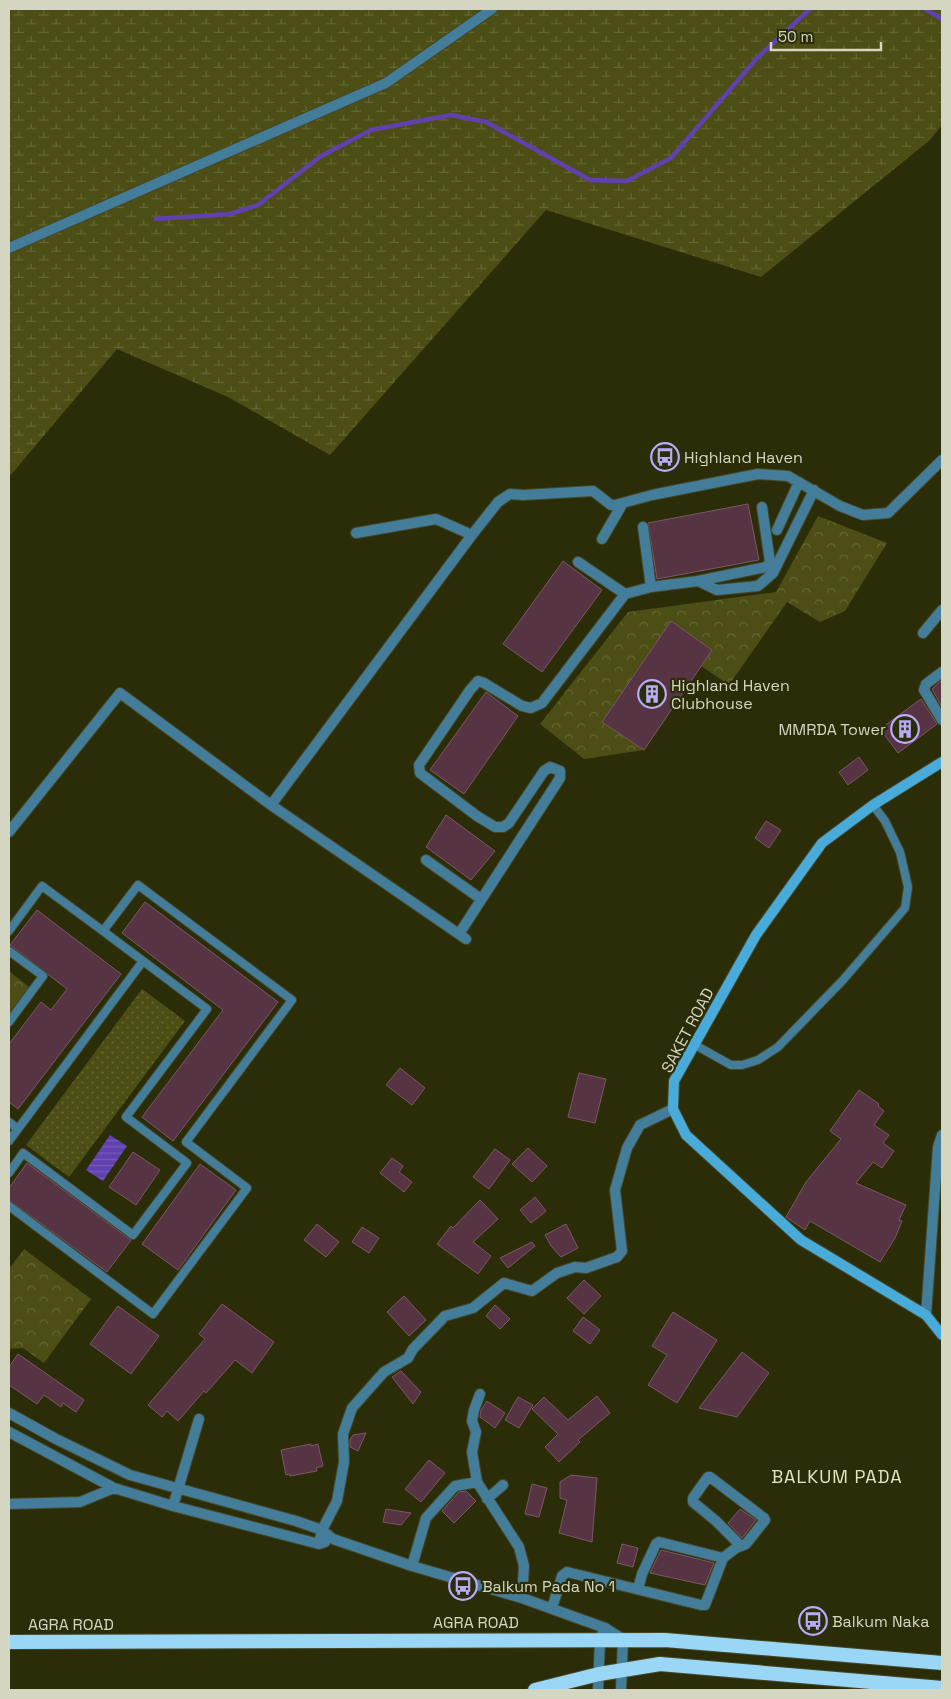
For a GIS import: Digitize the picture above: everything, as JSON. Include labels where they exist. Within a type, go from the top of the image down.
[{"type":"highway","name":"AGRA ROAD","points":[[9,1642],[603,1634],[622,1639],[665,1640],[942,1663]]},
{"type":"highway","points":[[535,1690],[599,1674],[660,1664],[876,1686],[942,1688]]},
{"type":"main road","name":"SAKET ROAD","points":[[942,762],[873,805],[822,843],[756,935],[674,1081],[673,1109],[686,1135],[801,1240],[926,1315],[942,1335]]},
{"type":"street","points":[[9,248],[386,83],[492,9]]},
{"type":"street","points":[[271,805],[498,502],[510,494],[593,491],[611,505],[758,474],[788,476],[840,506],[863,515],[888,513],[942,460]]},
{"type":"street","points":[[777,530],[799,482]]},
{"type":"street","points":[[698,581],[717,590],[758,586],[773,573],[814,490]]},
{"type":"street","points":[[602,539],[623,503]]},
{"type":"street","points":[[9,832],[120,693],[271,805],[462,936],[481,899],[560,778],[560,772],[550,767],[544,770],[508,823],[503,827],[495,827],[477,816],[420,773],[419,765],[478,681],[522,706],[531,708],[542,703],[625,594],[651,587],[698,581],[766,567],[770,562],[762,507]]},
{"type":"street","points":[[356,533],[436,519],[472,536]]},
{"type":"street","points":[[642,527],[651,587]]},
{"type":"street","points":[[578,562],[625,594]]},
{"type":"street","points":[[923,633],[942,610]]},
{"type":"street","points":[[942,672],[926,684],[924,690],[942,720]]},
{"type":"street","points":[[426,860],[481,899]]},
{"type":"street","points":[[320,1544],[322,1530],[337,1502],[344,1462],[342,1434],[352,1408],[384,1372],[408,1358],[413,1350],[445,1316],[473,1308],[504,1283],[532,1291],[557,1274],[575,1267],[586,1268],[617,1257],[622,1251],[615,1190],[627,1148],[640,1125],[673,1109]]},
{"type":"street","points":[[926,1315],[938,1147],[942,1135]]},
{"type":"street","points":[[480,1394],[472,1421],[476,1432],[472,1452],[477,1482],[519,1547],[524,1566],[522,1598]]},
{"type":"street","points":[[9,1413],[56,1440],[130,1475],[296,1521],[322,1530],[333,1539],[412,1566],[552,1608],[603,1634],[598,1690]]},
{"type":"street","points":[[173,1506],[199,1419]]},
{"type":"street","points":[[9,1432],[114,1488],[173,1506],[320,1544],[333,1539]]},
{"type":"street","points":[[552,1608],[562,1576],[567,1572],[705,1605],[723,1558],[746,1544],[765,1520],[708,1477],[693,1498],[693,1502],[716,1521],[740,1546]]},
{"type":"street","points":[[412,1566],[426,1518],[455,1486],[477,1482]]},
{"type":"street","points":[[487,1499],[503,1485]]},
{"type":"street","points":[[9,1504],[80,1502],[114,1488]]},
{"type":"street","points":[[638,1589],[646,1566],[656,1544],[659,1542],[723,1558]]},
{"type":"street","points":[[621,1690],[622,1639]]},
{"type":"lane","points":[[695,1045],[731,1065],[742,1065],[758,1060],[778,1047],[837,987],[905,908],[908,887],[900,852],[885,821],[873,805]]},
{"type":"lane","points":[[9,1206],[152,1314],[247,1188],[186,1142],[292,1000],[138,885],[103,931]]},
{"type":"lane","points":[[9,931],[42,886],[207,1009],[126,1117],[187,1163],[133,1235],[23,1154],[9,1173]]},
{"type":"lane","points":[[9,951],[43,976],[9,1022]]},
{"type":"lane","points":[[9,1141],[143,961]]},
{"type":"lane","points":[[9,1122],[18,1129]]},
{"type":"green space","points":[[9,9],[942,9],[942,125],[930,140],[761,277],[546,210],[330,455],[228,397],[117,349],[9,477]]},
{"type":"green space","points":[[818,516],[887,543],[845,611],[820,622],[787,602],[729,685],[701,666],[644,750],[584,759],[540,724],[628,612],[776,592]]},
{"type":"green space","points":[[9,971],[29,987],[9,1014]]},
{"type":"green space","points":[[142,989],[185,1021],[69,1177],[26,1145]]},
{"type":"green space","points":[[24,1249],[91,1299],[44,1363],[23,1348],[9,1349],[9,1269]]},
{"type":"shaded area","points":[[110,1135],[127,1146],[103,1181],[86,1170]]},
{"type":"building","points":[[748,504],[759,560],[657,579],[648,523]]},
{"type":"building","points":[[563,561],[602,590],[542,672],[503,644]]},
{"type":"building","name":"Highland Haven Clubhouse","points":[[671,621],[712,650],[644,750],[602,722]]},
{"type":"building","points":[[942,680],[942,707],[932,689]]},
{"type":"building","points":[[486,692],[518,716],[464,794],[430,770]]},
{"type":"building","name":"MMRDA Tower","points":[[921,699],[937,724],[898,753],[880,729]]},
{"type":"building","points":[[859,757],[868,770],[848,785],[839,772]]},
{"type":"building","points":[[446,815],[495,851],[471,880],[426,847]]},
{"type":"building","points":[[766,821],[781,830],[769,848],[755,838]]},
{"type":"building","points":[[145,902],[278,1002],[173,1141],[142,1117],[223,1010],[122,933]]},
{"type":"building","points":[[37,910],[121,974],[18,1109],[9,1102],[9,1044],[41,1002],[51,1010],[67,989],[10,945]]},
{"type":"building","points":[[400,1068],[425,1088],[412,1105],[386,1085]]},
{"type":"building","points":[[579,1073],[606,1079],[595,1123],[568,1117]]},
{"type":"building","points":[[859,1090],[879,1104],[878,1106],[884,1111],[874,1125],[889,1135],[883,1143],[894,1151],[882,1168],[873,1162],[856,1183],[906,1205],[899,1220],[902,1221],[895,1238],[880,1262],[810,1221],[805,1230],[786,1217],[806,1182],[841,1139],[830,1131]]},
{"type":"building","points":[[528,1148],[547,1166],[532,1182],[512,1164]]},
{"type":"building","points":[[495,1149],[510,1160],[489,1189],[473,1177]]},
{"type":"building","points":[[133,1152],[160,1170],[136,1205],[109,1187]]},
{"type":"building","points":[[392,1158],[403,1166],[399,1172],[412,1182],[404,1192],[380,1173]]},
{"type":"building","points":[[27,1163],[131,1240],[107,1272],[9,1200],[9,1188]]},
{"type":"building","points":[[200,1164],[236,1190],[178,1270],[142,1244]]},
{"type":"building","points":[[535,1197],[546,1211],[531,1223],[520,1210]]},
{"type":"building","points":[[480,1200],[498,1219],[473,1242],[491,1256],[478,1274],[437,1244],[451,1226],[453,1228]]},
{"type":"building","points":[[317,1224],[339,1242],[326,1257],[304,1240]]},
{"type":"building","points":[[566,1224],[578,1248],[561,1257],[551,1246],[545,1235]]},
{"type":"building","points":[[362,1227],[379,1238],[369,1253],[352,1242]]},
{"type":"building","points":[[532,1242],[535,1246],[508,1268],[500,1258]]},
{"type":"building","points":[[584,1280],[601,1296],[584,1314],[567,1298]]},
{"type":"building","points":[[404,1296],[426,1320],[409,1336],[387,1312]]},
{"type":"building","points":[[222,1304],[274,1342],[252,1373],[235,1360],[178,1421],[167,1411],[162,1417],[148,1405],[205,1339],[199,1334]]},
{"type":"building","points":[[495,1305],[510,1319],[500,1329],[486,1316]]},
{"type":"building","points":[[118,1306],[159,1336],[131,1374],[90,1344]]},
{"type":"building","points":[[673,1312],[717,1340],[677,1403],[648,1385],[667,1355],[652,1346]]},
{"type":"building","points":[[583,1317],[600,1330],[590,1344],[573,1331]]},
{"type":"building","points":[[742,1352],[769,1373],[737,1417],[699,1408]]},
{"type":"building","points":[[18,1354],[84,1400],[76,1412],[63,1403],[61,1407],[44,1395],[37,1404],[9,1385],[9,1367]]},
{"type":"building","points":[[401,1371],[421,1392],[413,1404],[392,1377]]},
{"type":"building","points":[[597,1396],[610,1413],[578,1440],[580,1442],[559,1462],[545,1447],[558,1434],[532,1409],[544,1397],[568,1420]]},
{"type":"building","points":[[518,1397],[533,1405],[519,1428],[505,1420]]},
{"type":"building","points":[[487,1401],[505,1413],[495,1428],[480,1417],[481,1410]]},
{"type":"building","points":[[366,1433],[358,1451],[350,1447],[350,1440],[353,1435]]},
{"type":"building","points":[[311,1444],[311,1446],[318,1444],[323,1466],[316,1468],[317,1471],[290,1476],[289,1474],[286,1475],[281,1450]]},
{"type":"building","points":[[429,1460],[445,1473],[421,1502],[405,1489]]},
{"type":"building","points":[[571,1475],[597,1478],[592,1542],[559,1533],[567,1500],[560,1498],[560,1482]]},
{"type":"building","points":[[532,1484],[547,1488],[539,1517],[525,1514]]},
{"type":"building","points":[[466,1491],[476,1501],[454,1523],[442,1511],[459,1492]]},
{"type":"building","points":[[386,1509],[411,1513],[401,1525],[383,1522]]},
{"type":"building","points":[[740,1509],[756,1520],[742,1538],[728,1523]]},
{"type":"building","points":[[622,1544],[638,1548],[633,1567],[617,1563]]},
{"type":"building","points":[[661,1550],[714,1563],[705,1585],[650,1573]]},
{"type":"waterway","points":[[156,219],[230,214],[258,205],[321,156],[371,130],[451,115],[486,122],[590,180],[627,181],[671,158],[758,57],[810,9]]},
{"type":"waterway","points":[[925,9],[942,19]]},
{"type":"place","name":"Highland Haven","points":[[665,457]]},
{"type":"place","name":"Highland Haven Clubhouse","points":[[652,694]]},
{"type":"place","name":"MMRDA Tower","points":[[905,729]]},
{"type":"place","name":"Balkum Pada No 1","points":[[463,1586]]},
{"type":"place","name":"Balkum Naka","points":[[813,1621]]},
{"type":"district","name":"BALKUM PADA","points":[[837,1477]]}]
